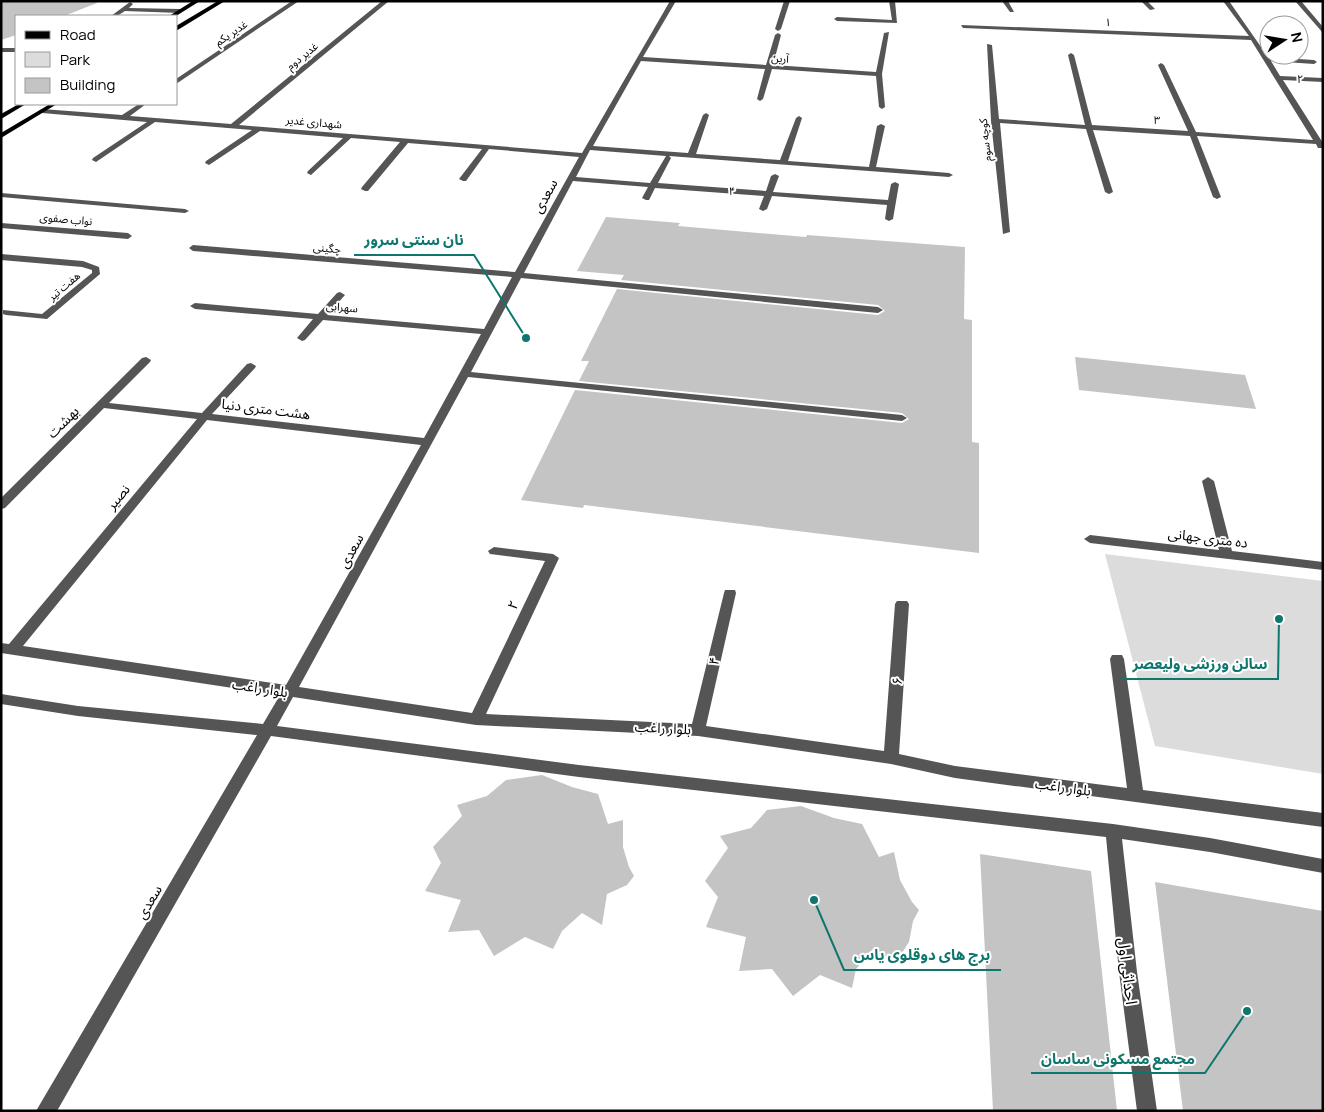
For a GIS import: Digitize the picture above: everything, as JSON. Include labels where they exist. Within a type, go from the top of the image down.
[{"type":"main road","points":[[174,15],[197,1]]},
{"type":"main road","points":[[178,28],[222,1]]},
{"type":"main road","points":[[1,117],[21,105]]},
{"type":"main road","points":[[1,136],[52,105]]},
{"type":"street","points":[[115,15],[134,1]]},
{"type":"street","name":"غدیر یکم","points":[[178,81],[296,1]]},
{"type":"street","name":"غدیر دوم","points":[[232,126],[386,1]]},
{"type":"street","name":"سعدی","points":[[46,1111],[288,692],[571,179],[673,1]]},
{"type":"street","points":[[760,100],[787,1]]},
{"type":"street","points":[[837,19],[895,22],[892,1]]},
{"type":"street","points":[[1005,1],[1012,11]]},
{"type":"street","points":[[1144,1],[1152,10]]},
{"type":"street","points":[[1226,1],[1259,49]]},
{"type":"street","points":[[1298,1],[1323,31]]},
{"type":"street","points":[[123,9],[180,11]]},
{"type":"street","name":"۱","points":[[963,26],[1252,38]]},
{"type":"street","points":[[882,107],[879,74],[887,33]]},
{"type":"street","name":"کوچه سوم","points":[[989,45],[994,121],[1006,232]]},
{"type":"street","points":[[1,50],[15,50]]},
{"type":"street","points":[[1071,55],[1089,127],[1109,192]]},
{"type":"street","name":"آرین","points":[[638,60],[879,74]]},
{"type":"street","points":[[1309,62],[1314,62]]},
{"type":"street","points":[[1161,64],[1193,134],[1217,197]]},
{"type":"street","points":[[1269,65],[1320,145]]},
{"type":"street","name":"۲","points":[[1277,78],[1323,80]]},
{"type":"street","points":[[123,118],[142,105]]},
{"type":"street","name":"شهداری غدیر","points":[[42,111],[488,147],[691,156],[950,175]]},
{"type":"street","points":[[691,156],[706,114]]},
{"type":"street","points":[[783,163],[799,118]]},
{"type":"street","points":[[96,160],[154,120]]},
{"type":"street","name":"۳","points":[[994,121],[1193,134],[1320,145]]},
{"type":"street","points":[[872,169],[881,126]]},
{"type":"street","points":[[210,162],[258,129]]},
{"type":"street","points":[[310,173],[349,136]]},
{"type":"street","points":[[364,189],[406,140]]},
{"type":"street","points":[[463,179],[488,147]]},
{"type":"street","points":[[646,198],[667,158]]},
{"type":"street","points":[[763,209],[775,176]]},
{"type":"street","name":"۴","points":[[571,179],[893,203]]},
{"type":"street","points":[[889,219],[895,184]]},
{"type":"street","points":[[1,195],[185,211]]},
{"type":"street","name":"نواب صفوی","points":[[1,225],[128,236]]},
{"type":"street","name":"چگینی","points":[[193,248],[518,275],[878,310]]},
{"type":"street","name":"هفت تیر","points":[[2,258],[83,264],[96,268],[96,274],[44,317],[6,312]]},
{"type":"street","points":[[302,338],[340,294]]},
{"type":"street","name":"سهرابی","points":[[195,306],[487,332]]},
{"type":"street","name":"بهشت","points":[[1,505],[146,360]]},
{"type":"street","name":"نصیر","points":[[6,649],[204,417],[251,366]]},
{"type":"street","points":[[464,374],[902,418]]},
{"type":"street","name":"هشت متری دنیا","points":[[100,405],[427,442]]},
{"type":"street","points":[[1208,481],[1227,555]]},
{"type":"street","name":"ده متری جهانی","points":[[1090,539],[1323,566]]},
{"type":"street","name":"۲","points":[[476,719],[554,558],[494,551]]},
{"type":"street","name":"۴","points":[[698,730],[730,593]]},
{"type":"street","name":"۶","points":[[891,758],[902,604]]},
{"type":"street","name":"بلوار راغب","points":[[6,649],[476,719],[698,730],[891,758],[955,772],[1323,820]]},
{"type":"street","points":[[1117,659],[1136,796]]},
{"type":"street","points":[[1,699],[78,711],[266,730],[580,771],[1113,831],[1210,845],[1323,866]]},
{"type":"street","name":"احداثی اول","points":[[1113,831],[1128,972],[1147,1111]]},
{"type":"green space","points":[[1105,554],[1323,581],[1323,774],[1155,746]]},
{"type":"building","points":[[1,1],[97,1],[97,3],[67,15],[15,15],[15,35],[1,40]]},
{"type":"building","points":[[606,217],[680,223],[678,226],[806,237],[807,235],[965,247],[964,319],[972,320],[972,442],[979,443],[979,553],[584,505],[583,508],[521,500],[575,390],[902,423],[909,419],[902,413],[579,381],[589,361],[581,361],[617,289],[878,315],[885,311],[878,305],[621,280],[624,275],[577,271]]},
{"type":"building","points":[[1075,357],[1245,375],[1256,409],[1079,390]]},
{"type":"building","points":[[542,775],[572,787],[598,794],[608,824],[623,820],[623,847],[634,876],[627,885],[607,894],[602,925],[582,913],[562,931],[553,949],[525,937],[494,956],[479,930],[448,932],[461,900],[425,891],[441,863],[433,847],[462,816],[457,805],[487,796],[506,780]]},
{"type":"building","points":[[801,806],[834,818],[862,824],[879,857],[894,852],[900,880],[912,902],[919,910],[913,921],[909,942],[896,962],[873,949],[856,969],[852,988],[820,975],[793,996],[772,969],[739,971],[746,937],[706,927],[718,897],[705,881],[728,848],[720,836],[751,828],[767,810]]},
{"type":"building","points":[[980,854],[1091,871],[1117,1111],[993,1111]]},
{"type":"building","points":[[1155,882],[1323,911],[1323,1111],[1183,1111]]},
{"type":"place","name":"نان سنتی سرور","points":[[526,338]]},
{"type":"place","name":"سالن ورزشی ولیعصر","points":[[1279,619]]},
{"type":"place","name":"برج های دوقلوی یاس","points":[[814,900]]},
{"type":"place","name":"مجتمع مسکونی ساسان","points":[[1247,1011]]}]
